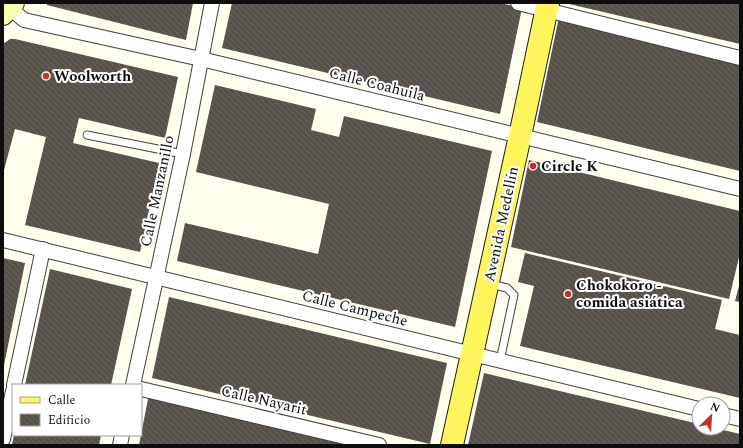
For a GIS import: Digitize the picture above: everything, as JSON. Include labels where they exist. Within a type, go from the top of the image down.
[{"type":"main road","name":"Avenida Medellín","points":[[452,445],[473,354],[547,7]]},
{"type":"street","name":"Calle Manzanillo","points":[[133,384],[183,154],[200,59],[212,3]]},
{"type":"street","points":[[518,3],[547,7],[740,58]]},
{"type":"street","name":"Calle Coahuila","points":[[9,8],[24,20],[200,59],[740,189]]},
{"type":"street","name":"Calle Campeche","points":[[3,240],[156,276],[691,408]]},
{"type":"street","points":[[14,384],[43,249]]},
{"type":"street","name":"Calle Nayarit","points":[[142,389],[379,445]]},
{"type":"street","points":[[3,439],[12,396]]},
{"type":"lane","points":[[88,135],[183,154]]},
{"type":"lane","points":[[488,284],[507,288],[514,295],[500,361]]},
{"type":"building","points":[[46,3],[193,3],[186,40],[47,5]]},
{"type":"building","points":[[232,3],[500,3],[522,8],[500,114],[222,48]]},
{"type":"building","points":[[740,3],[740,44],[569,4]]},
{"type":"building","points":[[559,17],[740,60],[740,171],[537,122]]},
{"type":"building","points":[[10,39],[178,77],[165,138],[79,118],[73,143],[159,163],[140,252],[25,225],[46,137],[15,129],[3,174],[3,44]]},
{"type":"building","points":[[215,85],[316,109],[311,130],[339,137],[344,116],[492,151],[455,327],[177,261],[185,223],[318,254],[329,204],[196,172]]},
{"type":"building","points":[[529,160],[740,211],[740,253],[729,299],[511,247]]},
{"type":"building","points":[[525,253],[722,300],[715,329],[740,335],[740,398],[520,346],[534,286],[518,282]]},
{"type":"building","points":[[3,258],[25,263],[4,365],[3,365]]},
{"type":"building","points":[[50,269],[132,289],[111,384],[25,384]]},
{"type":"building","points":[[740,282],[740,302],[735,301]]},
{"type":"building","points":[[169,297],[447,363],[430,444],[152,378]]},
{"type":"building","points":[[484,373],[691,422],[691,436],[731,436],[731,432],[740,434],[740,445],[468,445]]},
{"type":"building","points":[[149,394],[360,445],[139,445],[142,436]]},
{"type":"building","points":[[14,436],[101,436],[99,445],[12,445]]},
{"type":"place","name":"Woolworth","points":[[46,76]]},
{"type":"place","name":"Circle K","points":[[533,166]]},
{"type":"place","name":"Chokokoro - comida asiática","points":[[568,294]]}]
